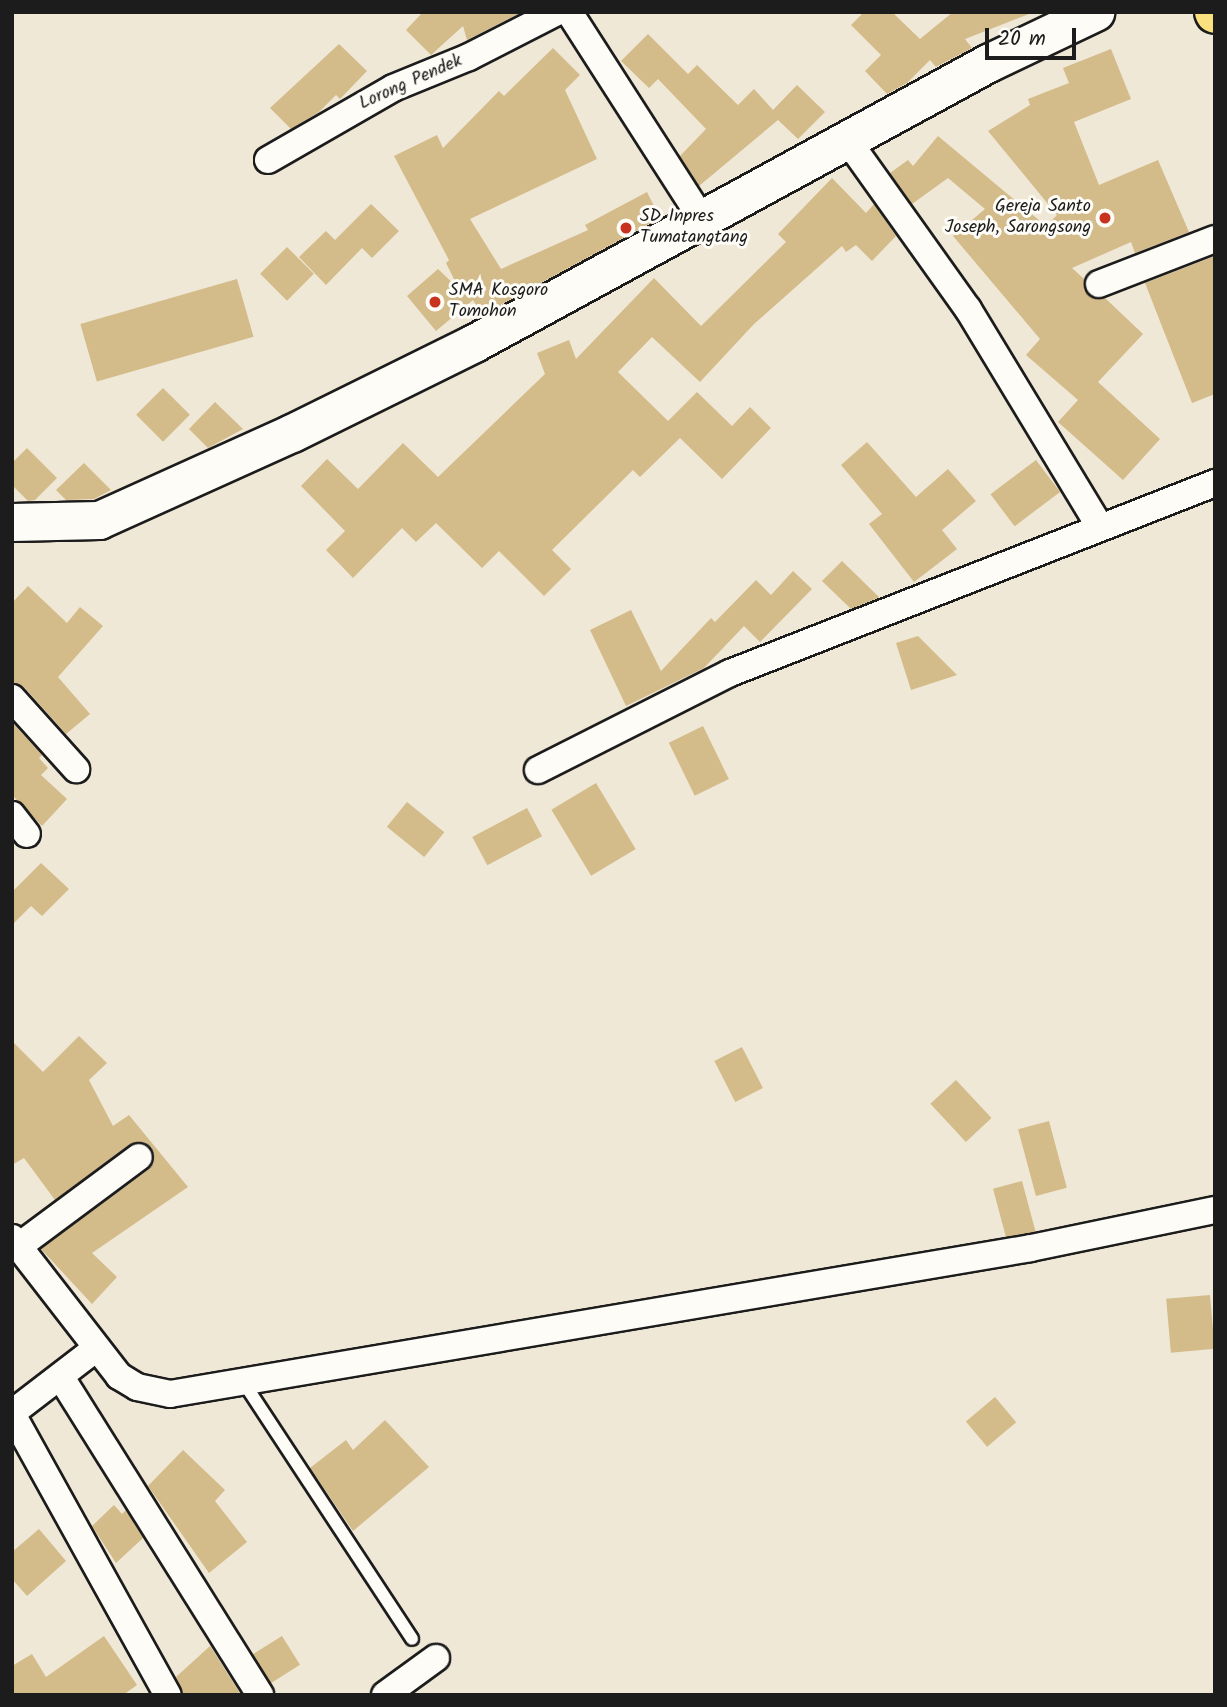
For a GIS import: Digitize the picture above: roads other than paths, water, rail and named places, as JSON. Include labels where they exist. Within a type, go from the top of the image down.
[{"type":"street","name":"Lorong Pendek","points":[[268,160],[393,88],[470,57],[557,12]]},
{"type":"street","points":[[569,12],[702,219]]},
{"type":"street","points":[[12,523],[99,520],[341,409],[848,141],[988,63],[1095,12]]},
{"type":"street","points":[[848,141],[968,309],[1100,527]]},
{"type":"street","points":[[1100,284],[1215,239]]},
{"type":"street","points":[[538,770],[730,673],[1215,483]]},
{"type":"street","points":[[12,698],[76,769]]},
{"type":"street","points":[[139,1157],[16,1242],[94,1350],[119,1376],[136,1387],[170,1394],[1031,1248],[1215,1210]]},
{"type":"street","points":[[94,1350],[62,1378],[12,1414],[168,1695]]},
{"type":"street","points":[[62,1378],[260,1695]]},
{"type":"street","points":[[385,1695],[436,1658]]},
{"type":"lane","points":[[244,1383],[412,1639]]},
{"type":"place","name":"Gereja Santo Joseph, Sarongsong","points":[[1105,218]]},
{"type":"place","name":"SD Inpres Tumatangtang","points":[[626,228]]},
{"type":"place","name":"SMA Kosgoro Tomohon","points":[[435,302]]}]
